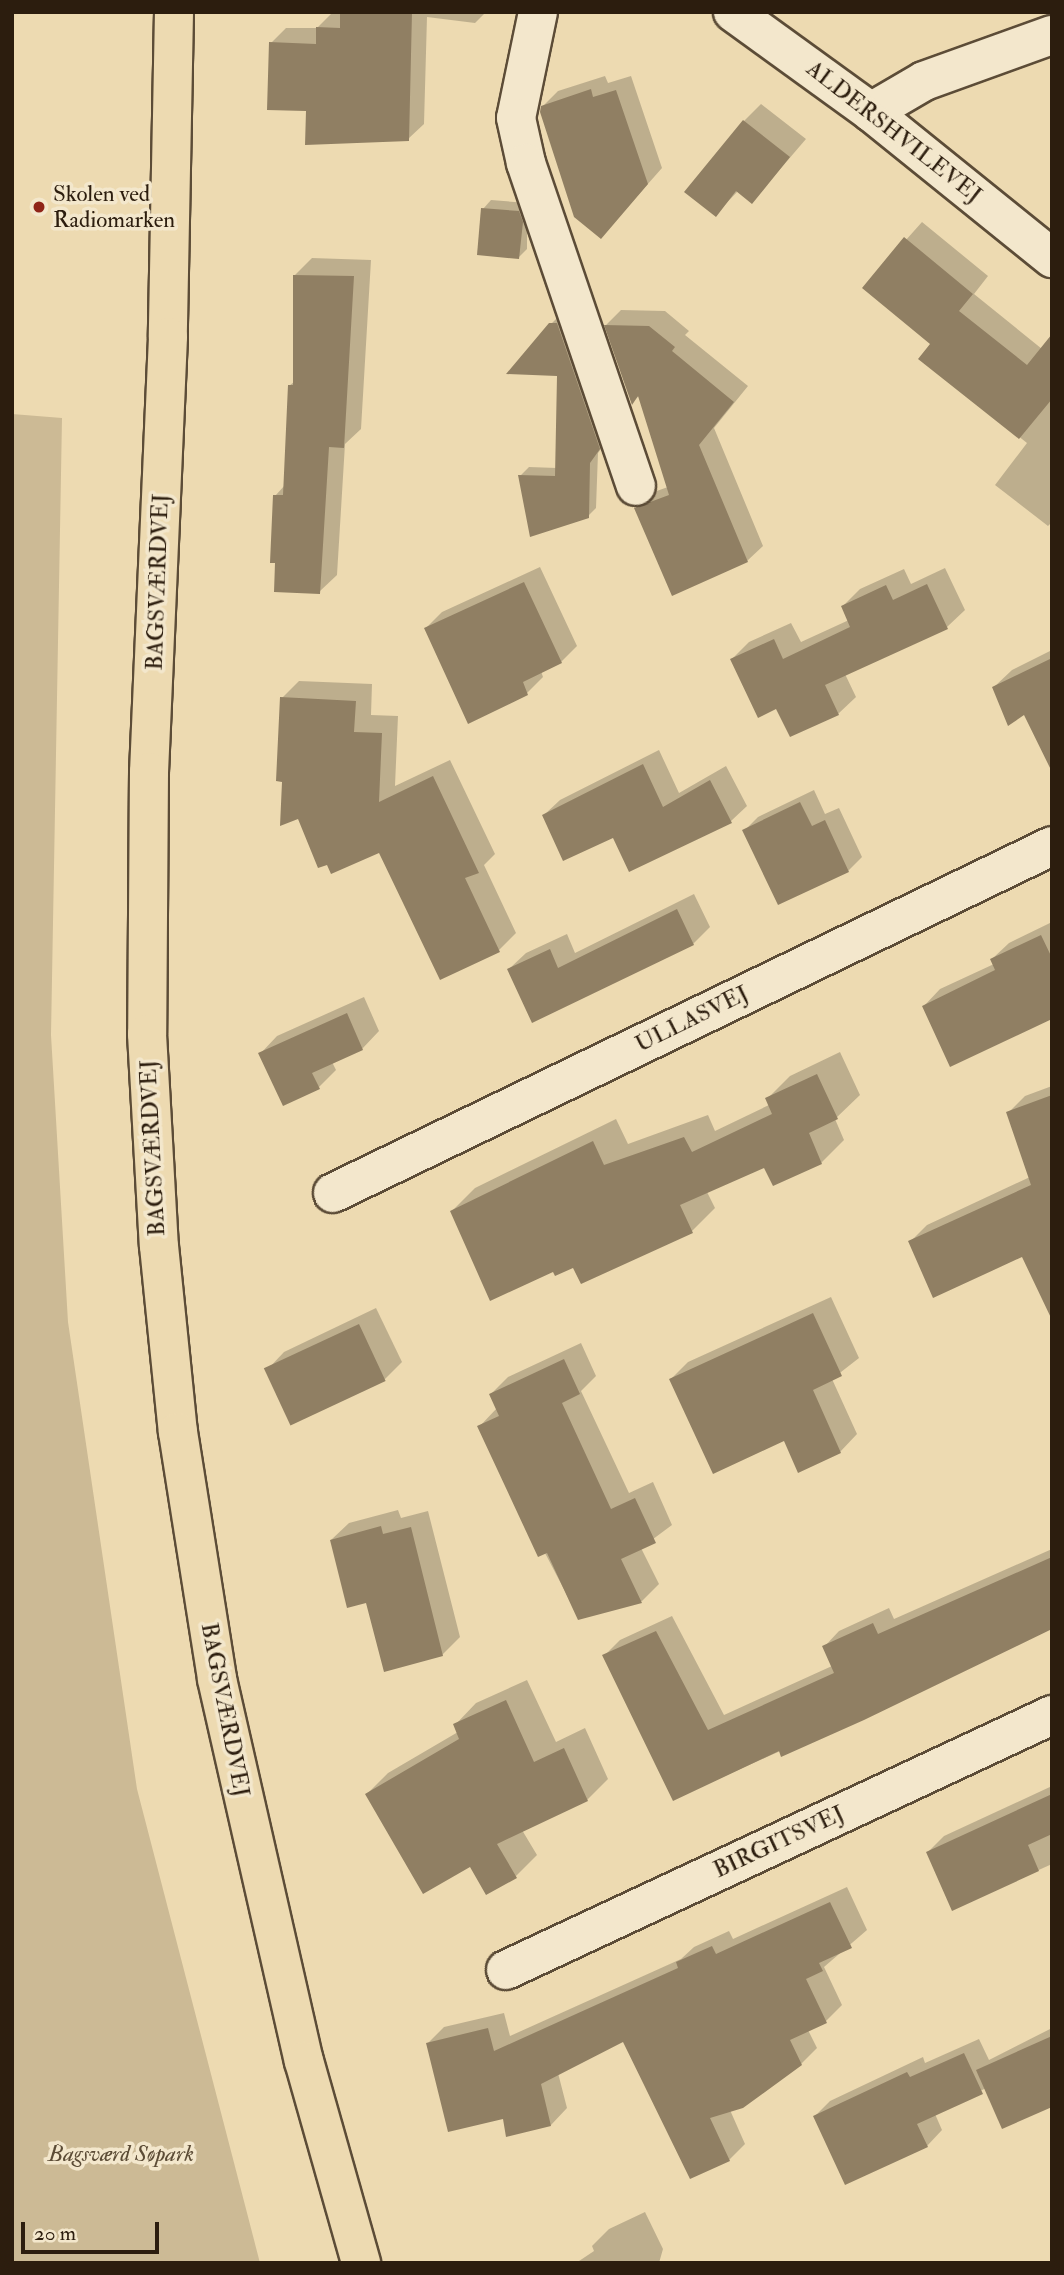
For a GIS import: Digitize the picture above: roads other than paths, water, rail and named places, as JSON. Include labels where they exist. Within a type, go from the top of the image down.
[{"type":"main road","name":"BAGSVÆRDVEJ","points":[[174,12],[168,337],[149,786],[147,1034],[159,1246],[178,1432],[217,1679],[304,2060],[361,2263]]},
{"type":"street","points":[[538,12],[516,118],[526,163],[636,486]]},
{"type":"street","name":"ALDERSHVILEVEJ","points":[[733,12],[871,112],[1052,258]]},
{"type":"street","points":[[871,112],[924,81],[1052,35]]},
{"type":"street","name":"ULLASVEJ","points":[[333,1193],[1052,846]]},
{"type":"street","name":"BIRGITSVEJ","points":[[506,1970],[1052,1715]]},
{"type":"place","name":"Skolen ved Radiomarken","points":[[39,207]]},
{"type":"park label","name":"Bagsværd Søpark","points":[[121,2154]]}]
